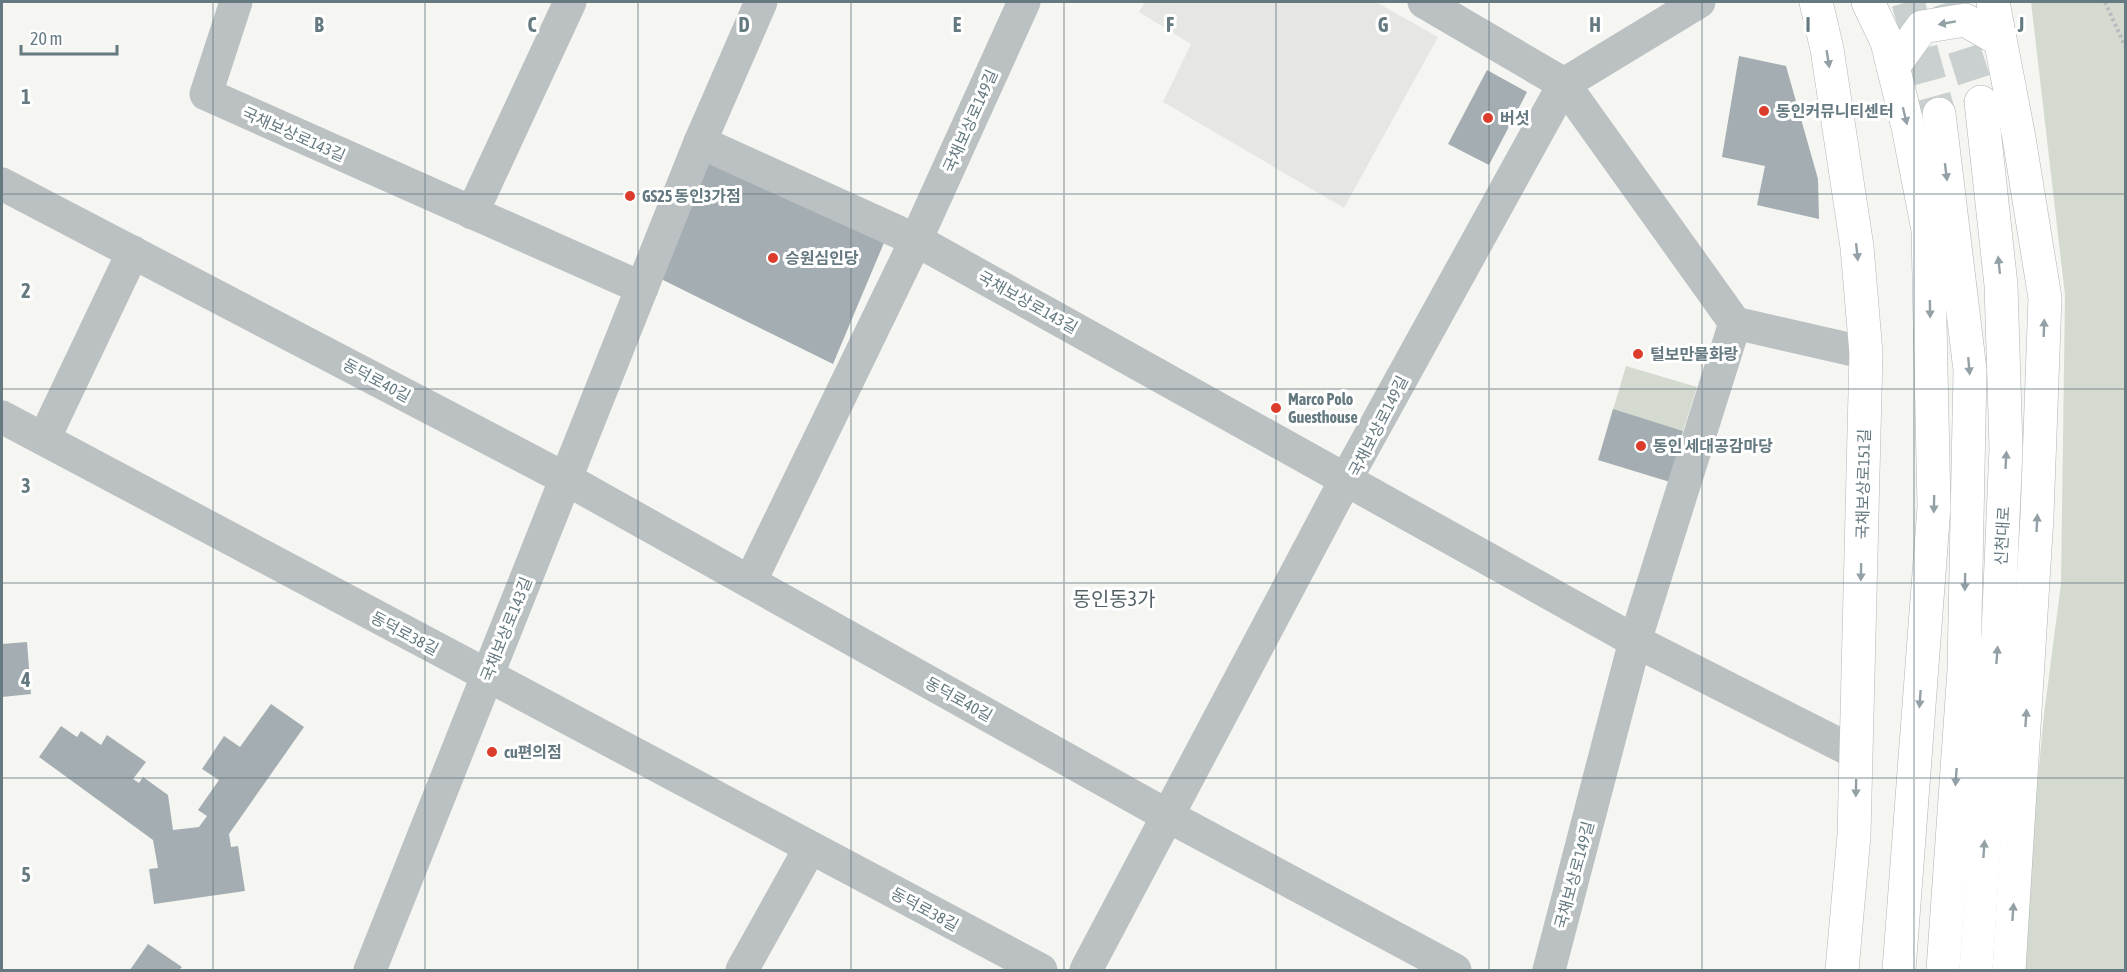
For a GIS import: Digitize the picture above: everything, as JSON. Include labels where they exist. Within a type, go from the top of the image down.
[{"type":"main road","name":"국채보상로151길","points":[[1816,2],[1827,49],[1857,248],[1866,353],[1854,835],[1842,970]]},
{"type":"main road","points":[[1868,2],[1887,42],[1928,230],[1934,507],[1899,970]]},
{"type":"main road","points":[[1993,2],[2045,298],[2036,539],[2009,970]]},
{"type":"main road","points":[[1893,67],[1922,27],[1965,20],[2000,40]]},
{"type":"main road","name":"신천대로","points":[[1976,970],[1998,633],[2006,448],[2001,285],[1981,102]]},
{"type":"main road","points":[[1939,114],[1970,370],[1964,670],[1943,970]]},
{"type":"street","name":"국채보상로143길","points":[[236,2],[206,94],[642,288]]},
{"type":"street","points":[[472,213],[570,2]]},
{"type":"street","name":"국채보상로143길","points":[[370,970],[700,142],[761,2]]},
{"type":"street","name":"국채보상로149길","points":[[916,240],[1024,2]]},
{"type":"street","points":[[1424,2],[1564,84],[1735,323],[1866,353]]},
{"type":"street","name":"국채보상로149길","points":[[1699,2],[1564,84],[1346,479],[1635,640],[1856,753]]},
{"type":"street","name":"국채보상로143길","points":[[700,142],[916,240],[1346,479]]},
{"type":"street","name":"동덕로40길","points":[[2,183],[566,479],[1168,816],[1455,970]]},
{"type":"street","points":[[750,582],[916,240]]},
{"type":"street","points":[[44,440],[133,252]]},
{"type":"street","name":"국채보상로149길","points":[[1549,970],[1635,640],[1735,323]]},
{"type":"street","name":"동덕로38길","points":[[2,417],[1041,970]]},
{"type":"street","points":[[1086,970],[1346,479]]},
{"type":"street","points":[[742,970],[810,848]]},
{"type":"path","points":[[2106,2],[2126,48]]},
{"type":"shaded area","points":[[1145,2],[1376,2],[1438,37],[1344,208],[1163,102],[1191,44],[1139,12]]},
{"type":"shaded area","points":[[2031,2],[2125,2],[2125,970],[2020,970],[2044,714],[2061,584],[2065,295]]},
{"type":"shaded area","points":[[1626,366],[1697,387],[1683,431],[1613,410]]},
{"type":"building","name":"동인커뮤니티센터","points":[[1739,56],[1786,66],[1818,179],[1819,219],[1757,205],[1765,166],[1722,157]]},
{"type":"building","name":"버섯","points":[[1487,70],[1527,92],[1489,165],[1448,144]]},
{"type":"building","name":"승원심인당","points":[[707,159],[886,238],[833,364],[659,278]]},
{"type":"building","name":"동인 세대공감마당","points":[[1613,409],[1683,431],[1670,482],[1598,460]]},
{"type":"building","points":[[27,642],[31,694],[2,697],[2,644]]},
{"type":"building","points":[[271,704],[304,727],[229,834],[231,847],[238,846],[245,891],[154,904],[149,869],[158,868],[153,840],[39,757],[61,726],[77,737],[81,731],[101,745],[107,735],[146,762],[133,779],[139,783],[143,777],[168,795],[173,830],[199,827],[207,816],[198,810],[219,780],[202,769],[224,736],[240,747]]},
{"type":"building","points":[[148,944],[182,967],[179,970],[130,970]]},
{"type":"tunnel","points":[[1908,2],[1939,114]]},
{"type":"tunnel","points":[[1949,2],[1981,102]]},
{"type":"place","name":"동인커뮤니티센터","points":[[1764,111]]},
{"type":"place","name":"버섯","points":[[1488,118]]},
{"type":"place","name":"GS25 동인3가점","points":[[630,196]]},
{"type":"place","name":"승원심인당","points":[[773,258]]},
{"type":"place","name":"털보만물화랑","points":[[1638,354]]},
{"type":"place","name":"Marco Polo Guesthouse","points":[[1276,408]]},
{"type":"place","name":"동인 세대공감마당","points":[[1641,446]]},
{"type":"place","name":"cu편의점","points":[[492,752]]},
{"type":"district","name":"동인동3가","points":[[1114,598]]}]
